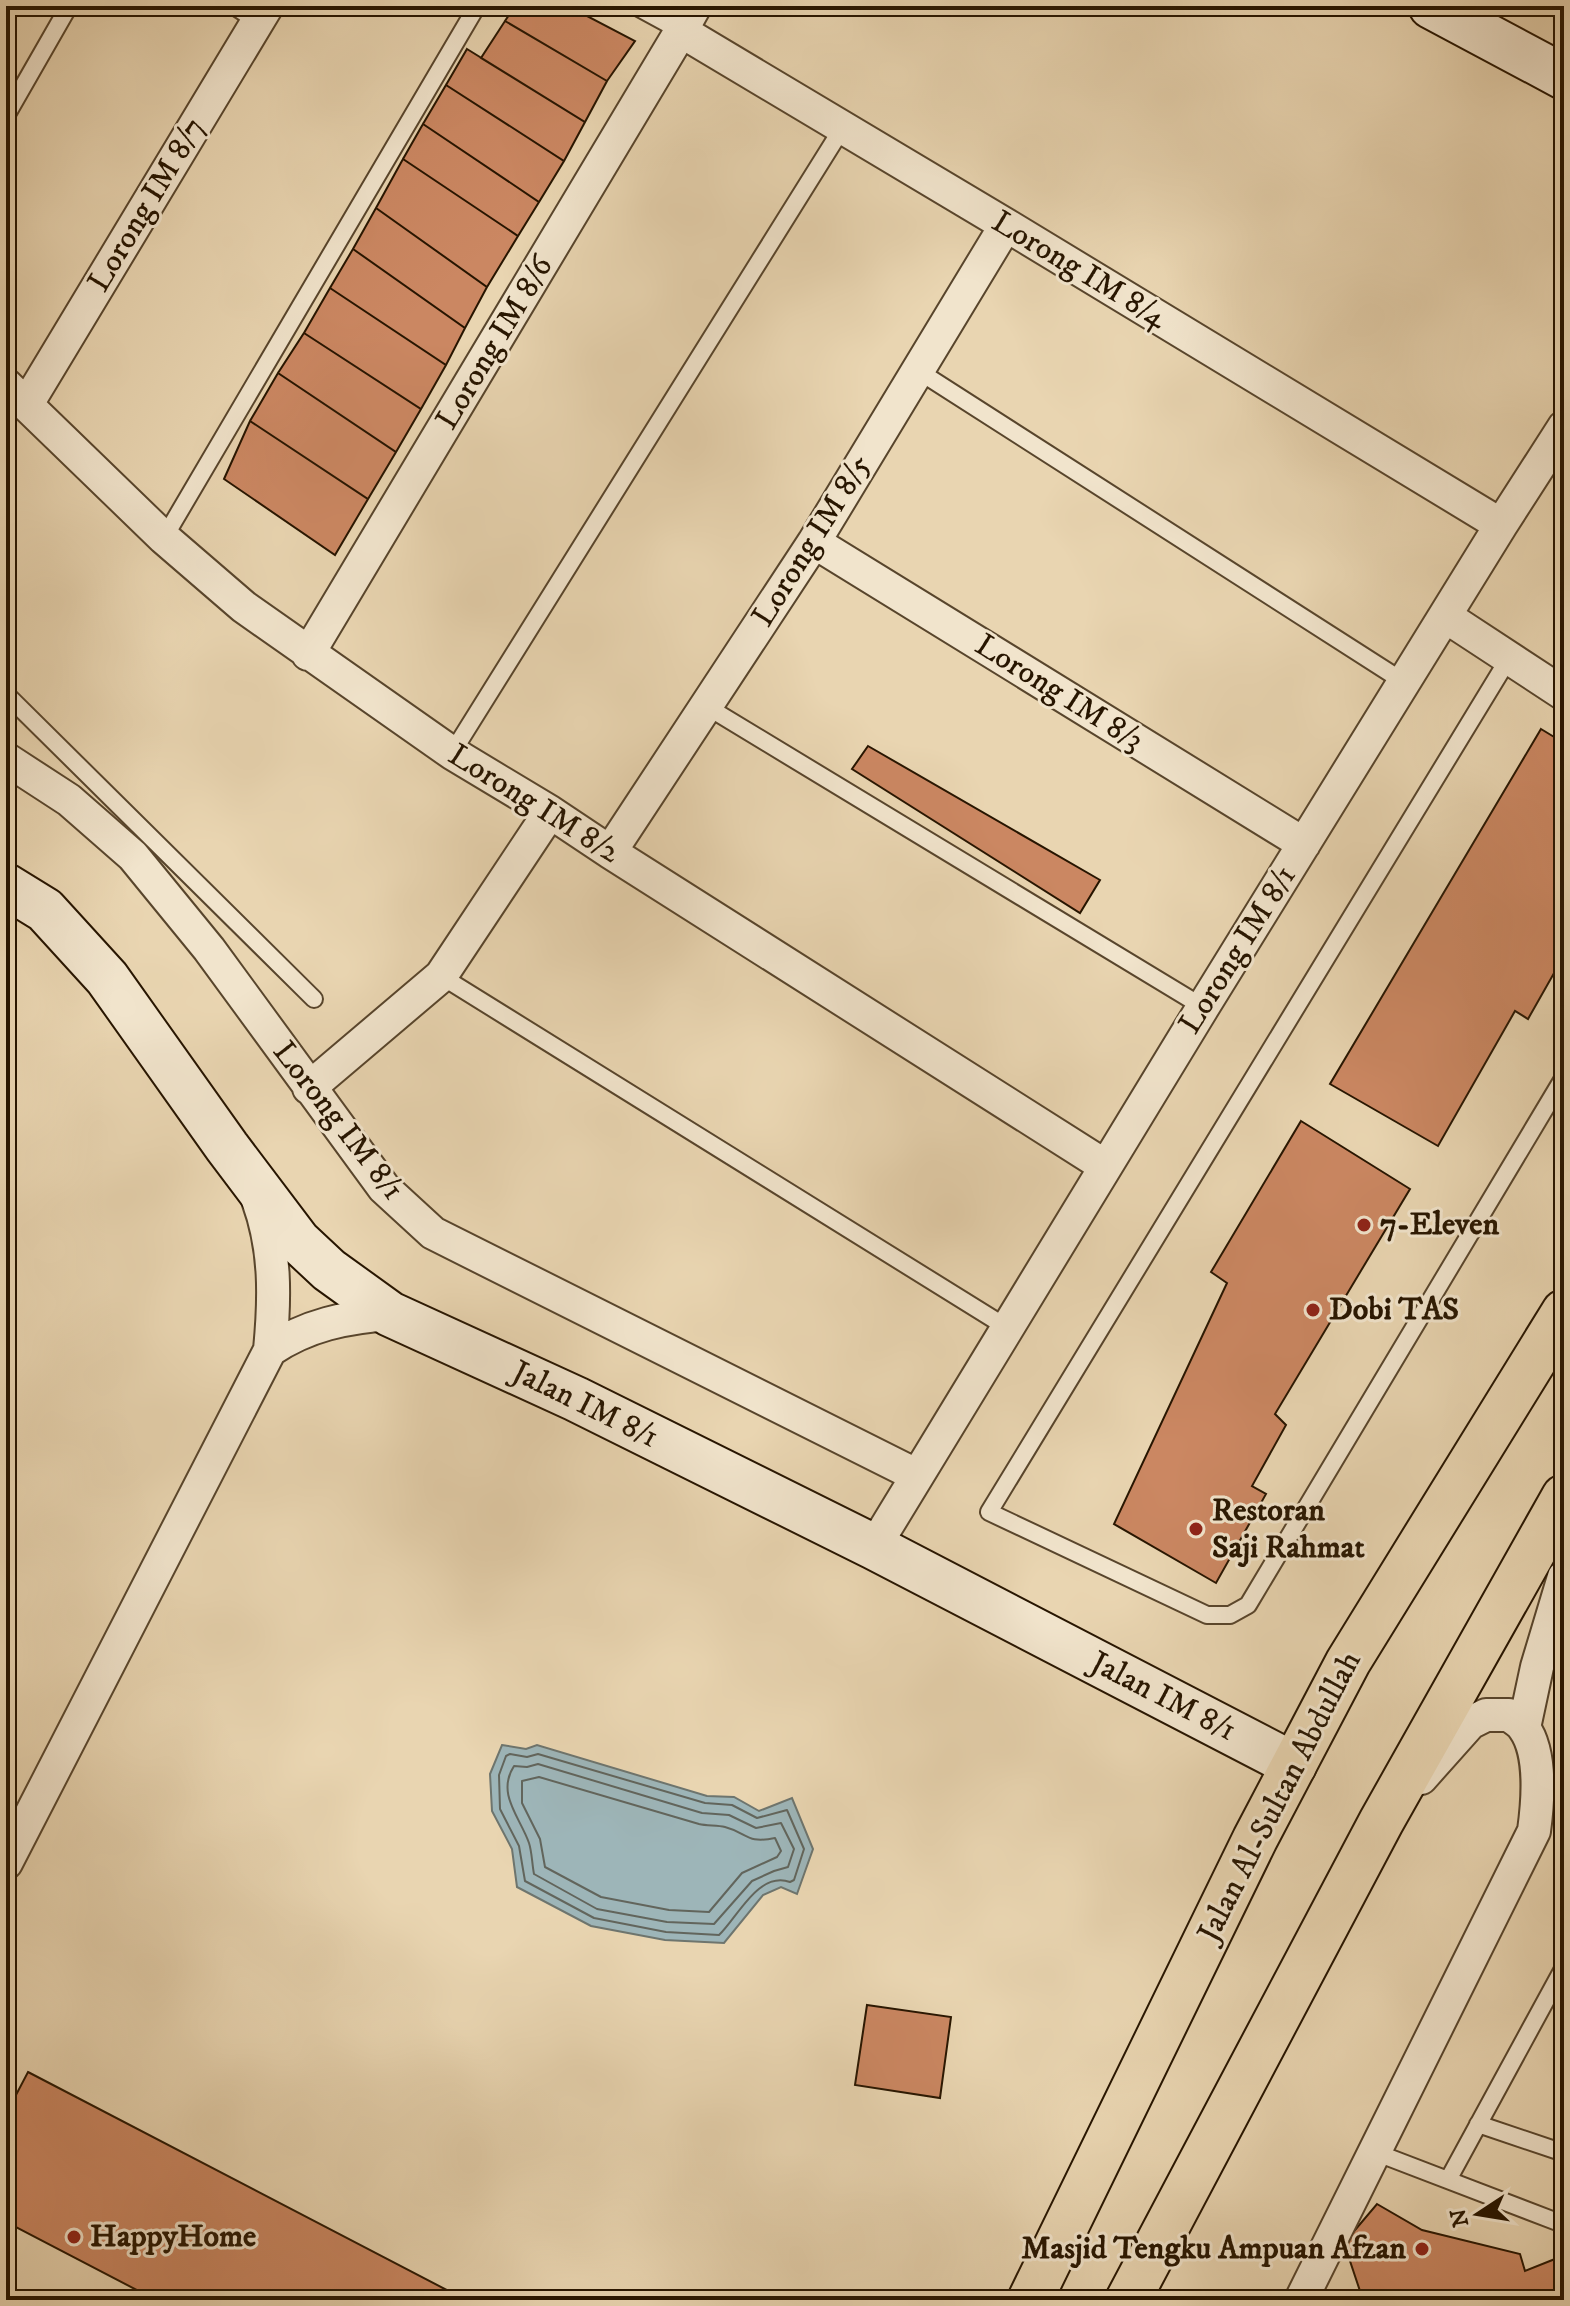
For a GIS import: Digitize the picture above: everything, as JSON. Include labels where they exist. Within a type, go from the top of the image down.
[{"type":"main road","name":"Jalan Al-Sultan Abdullah","points":[[1030,2300],[1255,1839],[1348,1662],[1564,1312]]},
{"type":"main road","points":[[1128,2300],[1381,1822],[1564,1497]]},
{"type":"street","points":[[1431,6],[1564,77]]},
{"type":"street","name":"Lorong IM 8/7","points":[[16,395],[252,11]]},
{"type":"street","name":"Lorong IM 8/4","points":[[688,19],[843,127],[1501,525]]},
{"type":"street","name":"Lorong IM 8/6","points":[[308,654],[688,19]]},
{"type":"street","name":"Lorong IM 8/5","points":[[610,852],[814,542],[1006,225]]},
{"type":"street","name":"Lorong IM 8/2","points":[[16,395],[164,538],[244,607],[308,654],[452,753],[550,812],[1105,1166]]},
{"type":"street","name":"Lorong IM 8/1","points":[[874,1547],[1105,1166],[1564,427]]},
{"type":"street","name":"Lorong IM 8/3","points":[[814,542],[1304,844]]},
{"type":"street","points":[[1445,616],[1564,694]]},
{"type":"street","name":"Lorong IM 8/1","points":[[6,759],[69,800],[133,856],[209,949],[384,1188],[433,1233],[916,1475]]},
{"type":"street","points":[[309,1088],[441,976],[550,812]]},
{"type":"street","name":"Jalan IM 8/1","points":[[6,886],[45,910],[107,978],[298,1241],[314,1257],[390,1314],[576,1399],[874,1547],[1294,1765]]},
{"type":"street","points":[[6,1863],[270,1350],[274,1311],[273,1256],[265,1219],[245,1170]]},
{"type":"street","points":[[270,1350],[287,1338],[321,1325],[355,1317],[390,1314]]},
{"type":"street","points":[[1524,1728],[1537,1667],[1564,1577]]},
{"type":"street","points":[[1301,2300],[1534,1831],[1538,1800],[1535,1757],[1524,1728],[1509,1715],[1486,1715],[1470,1723],[1381,1822]]},
{"type":"lane","points":[[6,116],[69,6]]},
{"type":"lane","points":[[164,538],[477,6]]},
{"type":"lane","points":[[635,6],[688,19]]},
{"type":"lane","points":[[452,753],[843,127]]},
{"type":"lane","points":[[917,370],[1404,682]]},
{"type":"lane","points":[[1509,658],[989,1512],[1207,1615],[1230,1615],[1248,1605],[1564,1077]]},
{"type":"lane","points":[[6,694],[314,999]]},
{"type":"lane","points":[[706,706],[1203,1007]]},
{"type":"lane","points":[[441,976],[1006,1327]]},
{"type":"lane","points":[[1448,2180],[1564,1967]]},
{"type":"lane","points":[[1478,2124],[1564,2153]]},
{"type":"lane","points":[[1376,2150],[1560,2223]]},
{"type":"water","points":[[502,1745],[526,1749],[537,1745],[707,1796],[734,1797],[759,1811],[792,1798],[813,1849],[797,1894],[781,1887],[763,1895],[724,1943],[665,1940],[591,1926],[517,1887],[512,1849],[492,1811],[490,1774]]},
{"type":"building","points":[[515,6],[568,6],[635,41],[607,81],[505,21]]},
{"type":"building","points":[[505,21],[607,81],[585,122],[481,58]]},
{"type":"building","points":[[467,49],[585,122],[564,161],[446,85]]},
{"type":"building","points":[[446,85],[564,161],[539,202],[423,124]]},
{"type":"building","points":[[423,124],[539,202],[518,236],[403,159]]},
{"type":"building","points":[[403,159],[518,236],[487,287],[376,208]]},
{"type":"building","points":[[376,208],[487,287],[465,328],[353,249]]},
{"type":"building","points":[[353,249],[465,328],[446,365],[330,288]]},
{"type":"building","points":[[330,288],[446,365],[421,409],[304,333]]},
{"type":"building","points":[[304,333],[421,409],[396,452],[278,373]]},
{"type":"building","points":[[278,373],[396,452],[368,499],[250,421]]},
{"type":"building","points":[[250,421],[368,499],[335,555],[224,479]]},
{"type":"building","points":[[1541,729],[1564,743],[1564,960],[1528,1019],[1515,1011],[1438,1146],[1330,1084]]},
{"type":"building","points":[[868,746],[1100,880],[1080,913],[852,769]]},
{"type":"building","points":[[1301,1121],[1410,1189],[1275,1414],[1286,1425],[1252,1486],[1266,1494],[1216,1583],[1114,1524],[1227,1283],[1211,1272]]},
{"type":"building","points":[[867,2005],[951,2017],[940,2098],[855,2085]]},
{"type":"building","points":[[28,2072],[466,2300],[156,2300],[6,2222],[6,2114]]},
{"type":"building","name":"Masjid Tengku Ampuan Afzan","points":[[1377,2204],[1422,2230],[1520,2254],[1525,2271],[1560,2257],[1564,2260],[1564,2300],[1459,2300],[1410,2292],[1363,2300],[1344,2243]]},
{"type":"place","name":"7-Eleven","points":[[1364,1225]]},
{"type":"place","name":"Dobi TAS","points":[[1313,1310]]},
{"type":"place","name":"Restoran Saji Rahmat","points":[[1196,1529]]},
{"type":"place","name":"HappyHome","points":[[74,2237]]},
{"type":"place","name":"Masjid Tengku Ampuan Afzan","points":[[1422,2249]]}]
